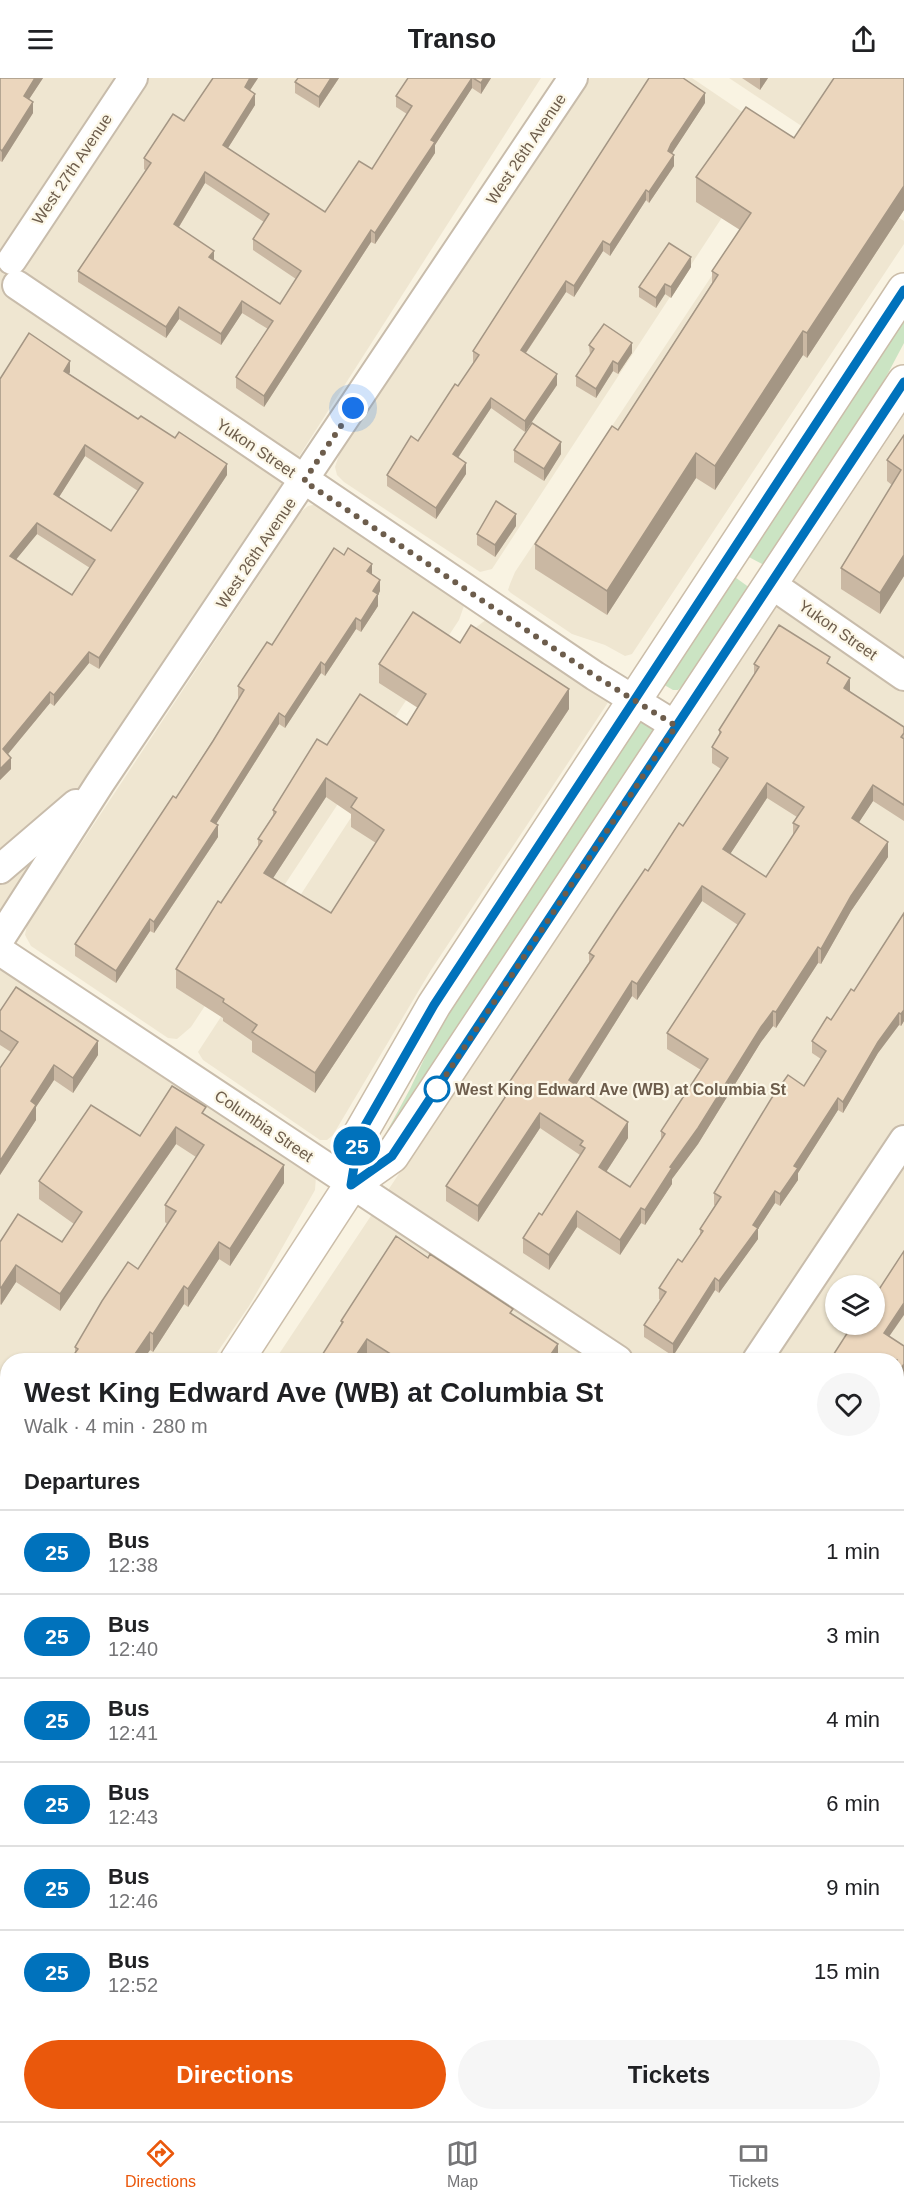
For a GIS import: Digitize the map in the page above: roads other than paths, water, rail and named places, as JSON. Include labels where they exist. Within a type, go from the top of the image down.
[{"type":"main road","points":[[351,1185],[359,1136],[434,1005],[904,290]]},
{"type":"main road","points":[[242,1353],[351,1185],[392,1156],[904,382]]},
{"type":"street","name":"West 27th Avenue","points":[[7,273],[133,78]]},
{"type":"street","name":"West 26th Avenue","points":[[0,939],[100,783],[573,78]]},
{"type":"street","name":"Yukon Street","points":[[7,273],[304,481],[676,726]]},
{"type":"street","name":"Yukon Street","points":[[771,584],[904,676]]},
{"type":"street","points":[[0,869],[100,783]]},
{"type":"street","name":"Columbia Street","points":[[0,951],[607,1353]]},
{"type":"street","points":[[762,1353],[904,1140]]},
{"type":"place","name":"West King Edward Ave (WB) at Columbia St","points":[[437,1089]]}]
